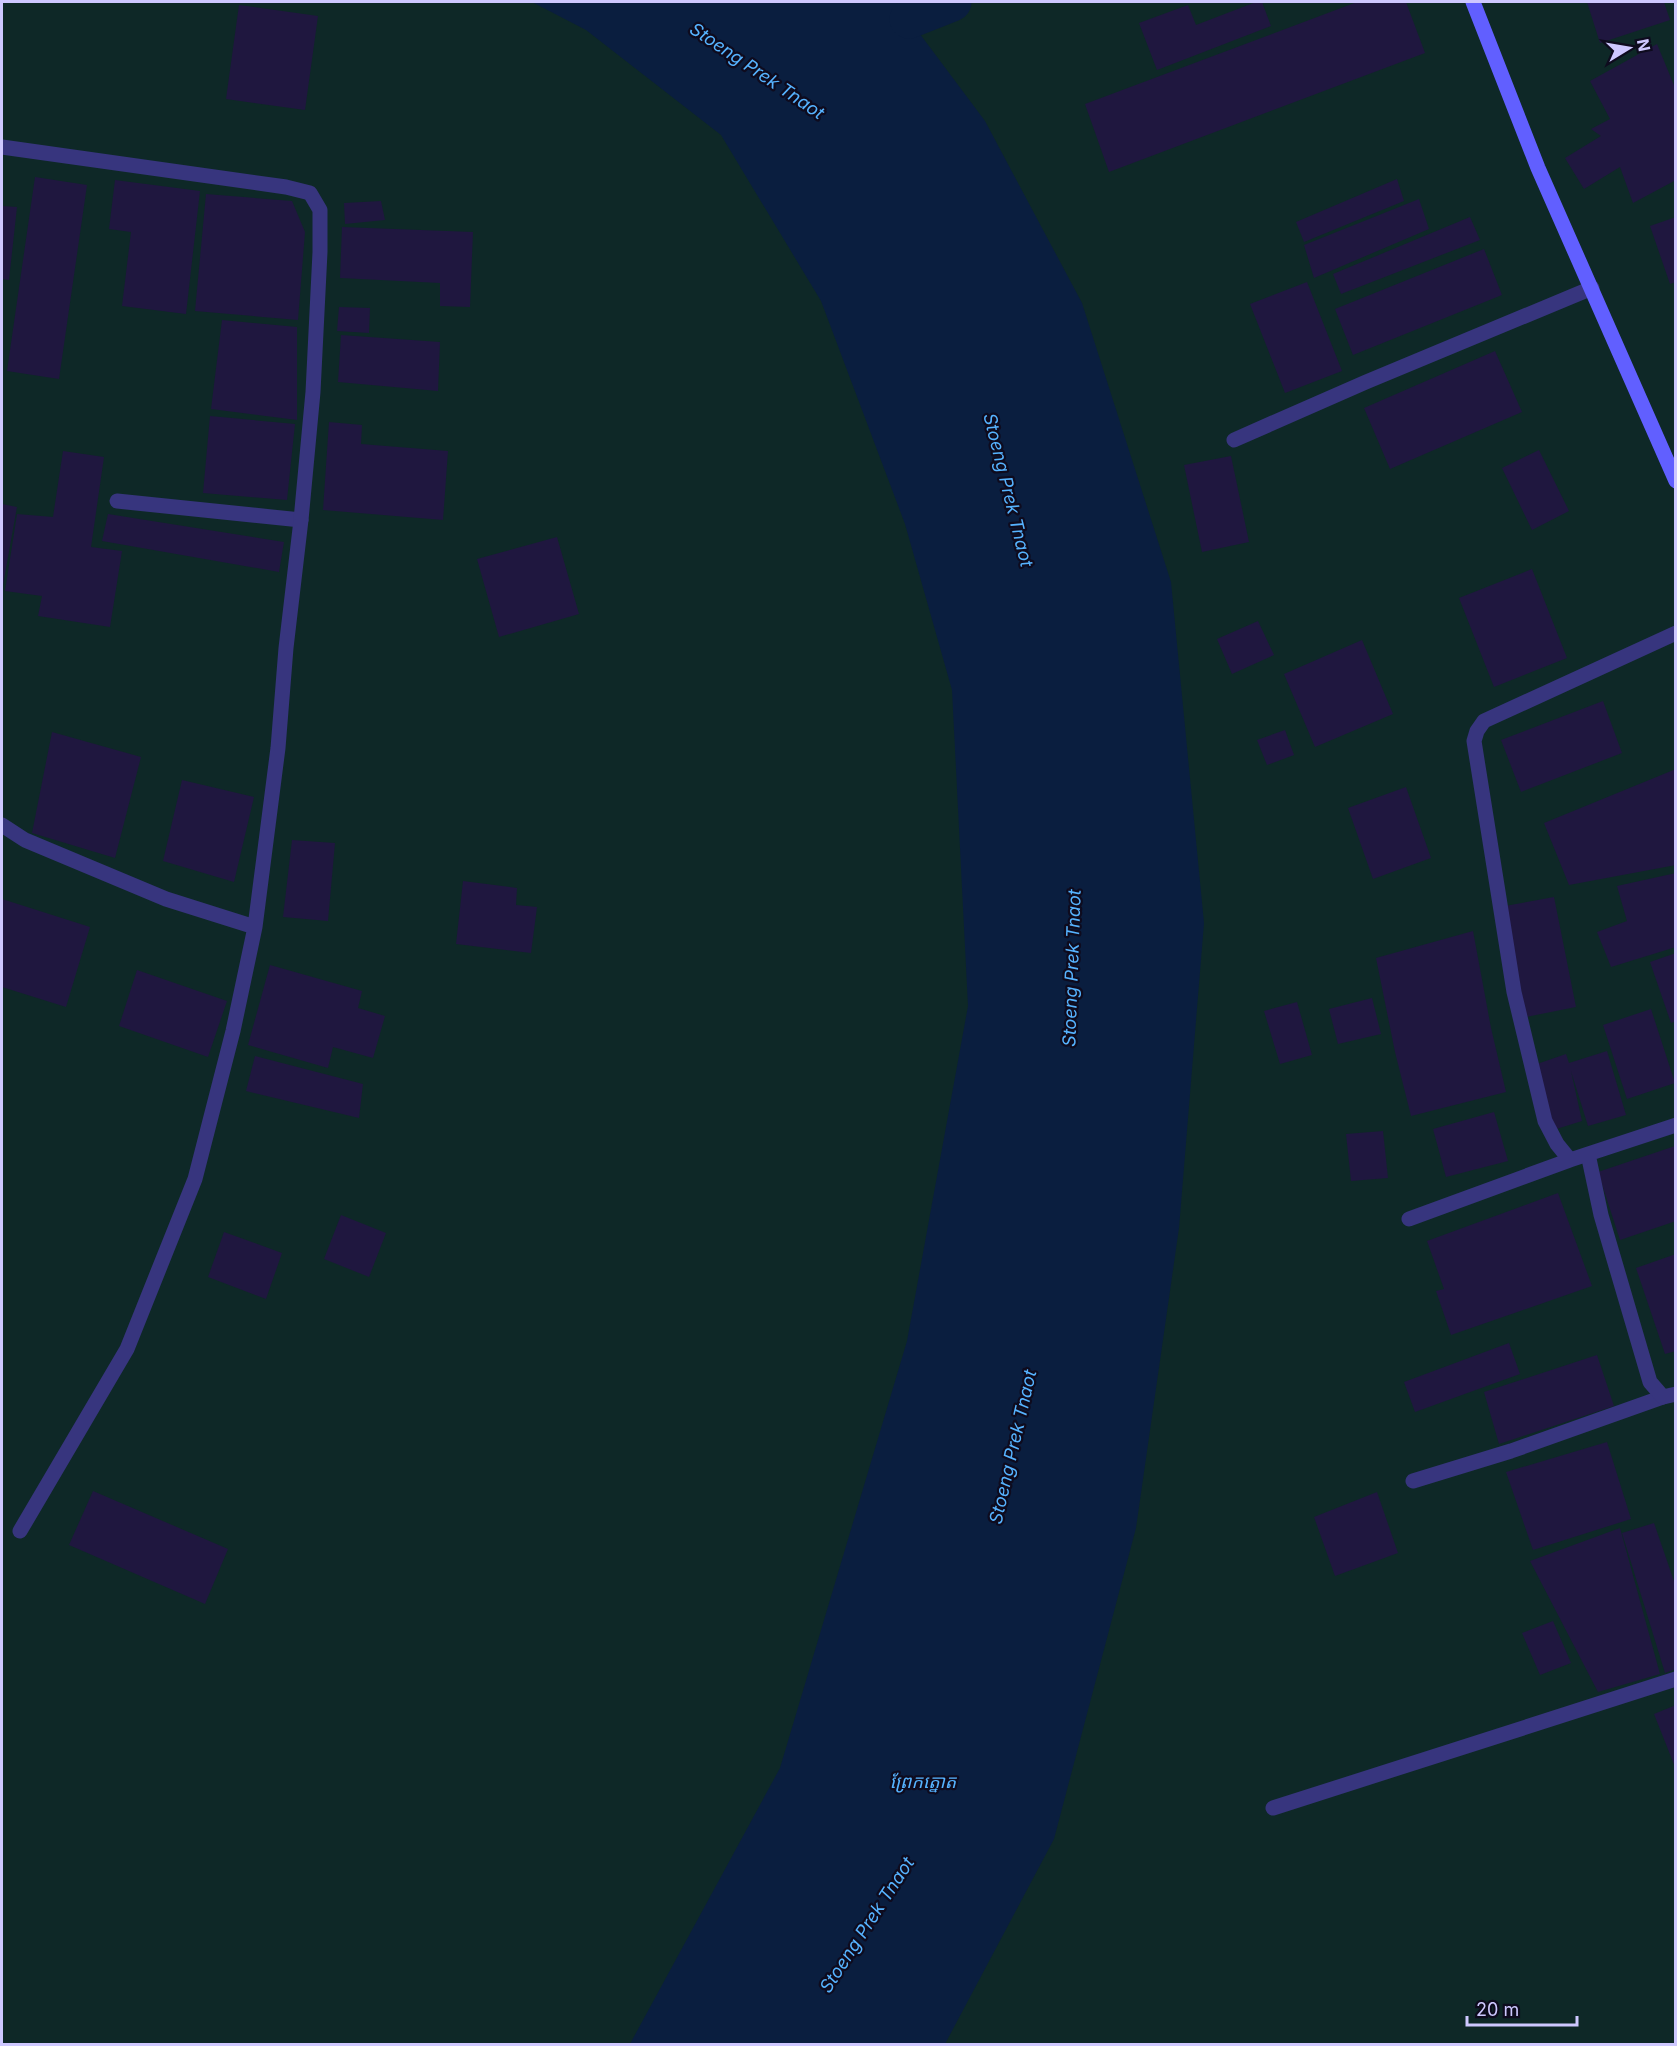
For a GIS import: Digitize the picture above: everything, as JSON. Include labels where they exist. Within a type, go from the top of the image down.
[{"type":"main road","points":[[1473,2],[1538,168],[1676,481]]},
{"type":"street","points":[[2,147],[286,187],[310,193],[320,210],[313,392],[286,648],[278,748],[255,927],[233,1031],[195,1179],[127,1349],[20,1531]]},
{"type":"street","points":[[1234,440],[1365,382],[1592,288]]},
{"type":"street","points":[[117,501],[301,520]]},
{"type":"street","points":[[1570,1160],[1557,1144],[1545,1120],[1514,992],[1474,741],[1484,721],[1676,633]]},
{"type":"street","points":[[2,825],[25,840],[166,899],[255,927]]},
{"type":"street","points":[[1409,1219],[1570,1160],[1676,1125]]},
{"type":"street","points":[[1588,1154],[1601,1215],[1650,1382],[1669,1396]]},
{"type":"street","points":[[1413,1481],[1511,1451],[1669,1396]]},
{"type":"street","points":[[1273,1808],[1676,1679]]},
{"type":"green space","points":[[2,2],[1675,2],[1675,2044],[2,2044]]},
{"type":"water","name":"ព្រែកត្នោត","points":[[532,2],[896,2],[985,121],[1082,303],[1171,582],[1204,923],[1179,1228],[1136,1528],[1054,1839],[945,2044],[630,2044],[780,1768],[907,1341],[968,1006],[952,690],[905,524],[821,301],[721,135],[586,30]]},
{"type":"building","points":[[1256,2],[1262,2],[1271,26],[1157,70],[1139,23],[1188,5],[1196,25]]},
{"type":"building","points":[[1357,2],[1406,2],[1425,53],[1109,172],[1085,104]]},
{"type":"building","points":[[1587,2],[1664,2],[1670,20],[1600,43]]},
{"type":"building","points":[[239,5],[318,16],[305,110],[226,99]]},
{"type":"building","points":[[1657,44],[1676,90],[1676,180],[1633,203],[1620,167],[1584,189],[1565,158],[1601,136],[1591,129],[1610,119],[1590,81]]},
{"type":"building","points":[[35,177],[87,185],[59,379],[7,371]]},
{"type":"building","points":[[1397,179],[1404,201],[1304,242],[1296,222]]},
{"type":"building","points":[[115,180],[200,191],[186,314],[122,306],[131,232],[109,229]]},
{"type":"building","points":[[206,194],[292,201],[305,232],[298,320],[195,311]]},
{"type":"building","points":[[1419,199],[1429,229],[1314,278],[1304,245]]},
{"type":"building","points":[[381,201],[385,220],[345,224],[344,203]]},
{"type":"building","points":[[2,206],[17,207],[9,280],[2,279]]},
{"type":"building","points":[[1470,217],[1480,240],[1341,294],[1333,274]]},
{"type":"building","points":[[1676,217],[1676,282],[1670,284],[1650,226]]},
{"type":"building","points":[[342,227],[473,232],[470,307],[440,306],[440,283],[340,278]]},
{"type":"building","points":[[1484,249],[1502,295],[1353,355],[1335,309]]},
{"type":"building","points":[[1307,282],[1342,371],[1285,393],[1250,304]]},
{"type":"building","points":[[339,307],[370,308],[369,333],[337,331]]},
{"type":"building","points":[[222,320],[297,327],[297,420],[211,409]]},
{"type":"building","points":[[341,335],[440,342],[438,391],[338,382]]},
{"type":"building","points":[[1495,351],[1522,412],[1390,469],[1364,408]]},
{"type":"building","points":[[210,416],[295,424],[287,500],[203,493]]},
{"type":"building","points":[[329,422],[362,425],[361,444],[448,451],[443,520],[323,510]]},
{"type":"building","points":[[1539,450],[1569,511],[1532,530],[1502,468]]},
{"type":"building","points":[[63,451],[104,457],[91,547],[122,551],[110,627],[38,616],[42,596],[5,591],[17,514],[53,517]]},
{"type":"building","points":[[1231,456],[1249,542],[1202,552],[1184,465]]},
{"type":"building","points":[[2,504],[17,507],[3,585],[2,585]]},
{"type":"building","points":[[108,514],[284,542],[279,572],[102,541]]},
{"type":"building","points":[[557,537],[579,614],[499,637],[477,559]]},
{"type":"building","points":[[1532,569],[1567,658],[1494,687],[1459,598]]},
{"type":"building","points":[[1258,621],[1274,655],[1232,674],[1217,639]]},
{"type":"building","points":[[1362,640],[1393,714],[1315,747],[1284,674]]},
{"type":"building","points":[[1603,701],[1622,753],[1521,792],[1501,740]]},
{"type":"building","points":[[1285,730],[1294,755],[1267,765],[1257,740]]},
{"type":"building","points":[[52,732],[141,757],[115,858],[32,833]]},
{"type":"building","points":[[1676,769],[1676,865],[1569,885],[1544,823]]},
{"type":"building","points":[[182,780],[254,797],[234,882],[163,861]]},
{"type":"building","points":[[1406,787],[1431,858],[1373,879],[1348,808]]},
{"type":"building","points":[[292,840],[335,843],[328,921],[283,917]]},
{"type":"building","points":[[1676,873],[1676,947],[1611,967],[1597,932],[1627,921],[1617,886]]},
{"type":"building","points":[[463,881],[517,888],[516,905],[537,907],[531,953],[456,944]]},
{"type":"building","points":[[1554,897],[1576,1007],[1526,1017],[1505,906]]},
{"type":"building","points":[[2,899],[90,927],[66,1007],[2,987]]},
{"type":"building","points":[[1473,931],[1491,1028],[1506,1092],[1411,1116],[1376,958]]},
{"type":"building","points":[[1676,953],[1676,1021],[1671,1023],[1650,962]]},
{"type":"building","points":[[270,965],[362,991],[358,1008],[385,1016],[373,1058],[333,1047],[328,1068],[248,1045]]},
{"type":"building","points":[[137,970],[227,1001],[208,1057],[119,1026]]},
{"type":"building","points":[[1372,998],[1381,1034],[1338,1044],[1329,1009]]},
{"type":"building","points":[[1297,1002],[1312,1055],[1280,1064],[1264,1011]]},
{"type":"building","points":[[1651,1009],[1675,1083],[1627,1099],[1603,1025]]},
{"type":"building","points":[[1607,1051],[1626,1115],[1588,1126],[1571,1071],[1582,1121],[1550,1131],[1537,1064],[1566,1054],[1569,1063]]},
{"type":"building","points":[[255,1056],[363,1084],[359,1118],[246,1091]]},
{"type":"building","points":[[1494,1112],[1508,1161],[1446,1177],[1433,1129]]},
{"type":"building","points":[[1383,1131],[1388,1178],[1351,1181],[1346,1134]]},
{"type":"building","points":[[1675,1146],[1676,1221],[1620,1240],[1598,1172]]},
{"type":"building","points":[[1558,1193],[1592,1286],[1451,1335],[1436,1291],[1444,1289],[1427,1241]]},
{"type":"building","points":[[341,1215],[386,1233],[369,1277],[324,1259]]},
{"type":"building","points":[[224,1232],[282,1253],[266,1299],[208,1277]]},
{"type":"building","points":[[1676,1254],[1676,1351],[1665,1354],[1636,1268]]},
{"type":"building","points":[[1509,1343],[1520,1374],[1415,1412],[1404,1382]]},
{"type":"building","points":[[1597,1355],[1614,1406],[1499,1444],[1484,1392]]},
{"type":"building","points":[[1607,1442],[1631,1519],[1533,1550],[1506,1472]]},
{"type":"building","points":[[93,1491],[228,1549],[205,1604],[69,1545]]},
{"type":"building","points":[[1377,1492],[1398,1553],[1335,1576],[1314,1517]]},
{"type":"building","points":[[1654,1523],[1676,1587],[1676,1669],[1665,1673],[1622,1533]]},
{"type":"building","points":[[1620,1528],[1660,1674],[1598,1692],[1530,1561]]},
{"type":"building","points":[[1553,1621],[1571,1663],[1540,1675],[1522,1633]]},
{"type":"building","points":[[1676,1705],[1676,1767],[1675,1767],[1654,1714]]},
{"type":"waterway","points":[[909,19],[952,2]]},
{"type":"water label","name":"Stoeng Prek Tnaot","points":[[757,71]]},
{"type":"water label","name":"Stoeng Prek Tnaot","points":[[1008,490]]},
{"type":"water label","name":"Stoeng Prek Tnaot","points":[[1072,968]]},
{"type":"water label","name":"Stoeng Prek Tnaot","points":[[1013,1447]]},
{"type":"water label","name":"Stoeng Prek Tnaot","points":[[867,1925]]}]
